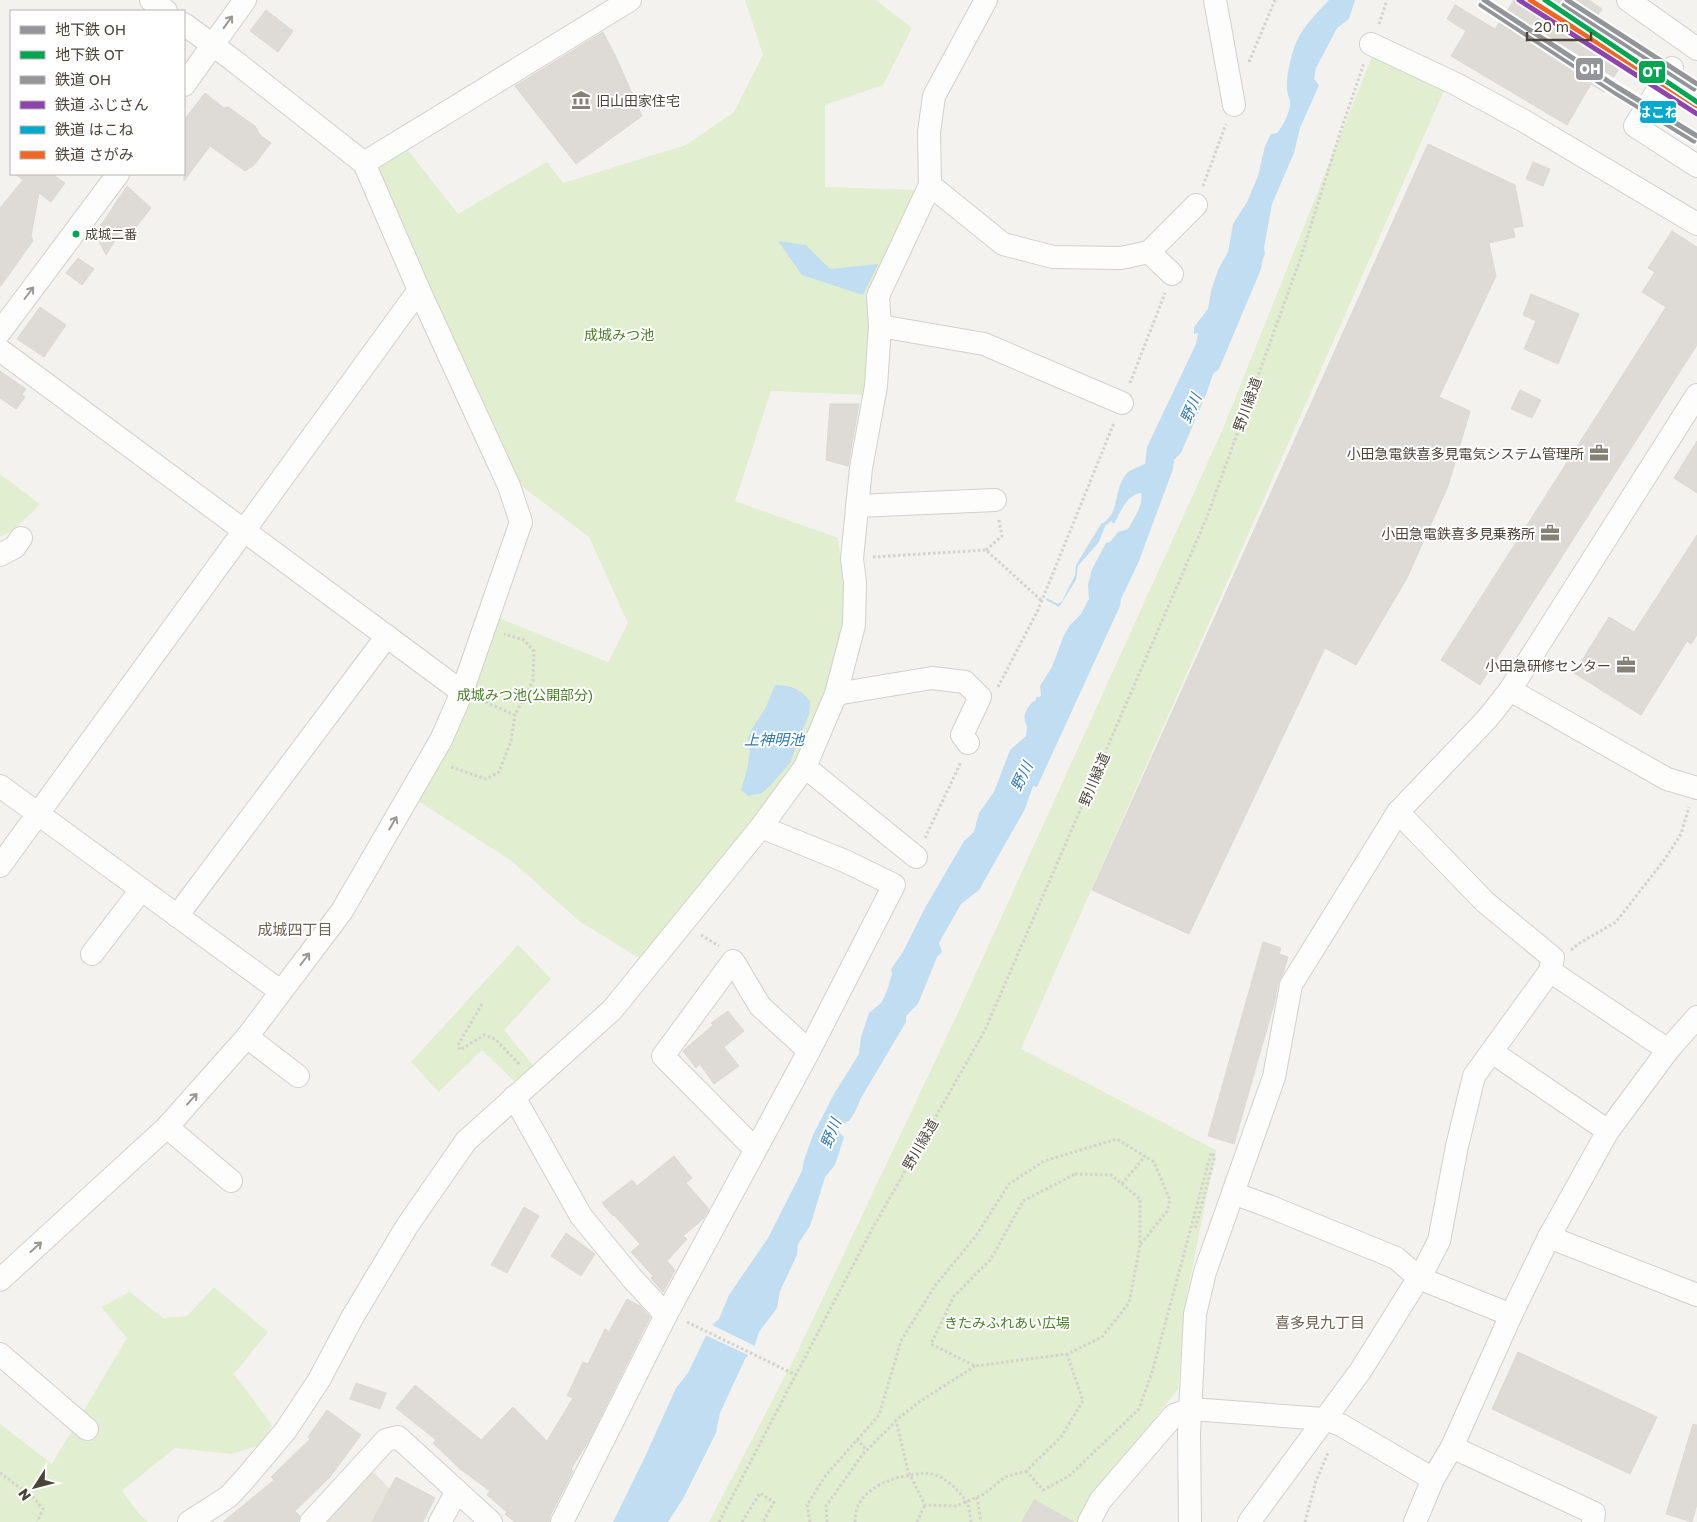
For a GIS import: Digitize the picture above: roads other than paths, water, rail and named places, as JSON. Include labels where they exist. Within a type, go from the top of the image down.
[{"type":"street","points":[[151,0],[165,10]]},
{"type":"street","points":[[185,84],[245,0]]},
{"type":"street","points":[[364,163],[630,0]]},
{"type":"street","points":[[189,1522],[228,1497],[286,1430],[319,1380],[352,1318],[408,1226],[466,1141],[612,1010],[761,827],[805,767],[836,694],[854,625],[855,582],[852,559],[862,468],[876,386],[880,326],[878,296],[930,185],[929,132],[934,96],[986,0]]},
{"type":"street","points":[[1215,0],[1234,105]]},
{"type":"street","points":[[1628,0],[1697,49]]},
{"type":"street","points":[[3,1272],[167,1127],[247,1037],[342,911],[441,740],[462,692],[521,522],[509,486],[418,290],[364,163],[185,25]]},
{"type":"street","points":[[1371,44],[1456,84],[1524,121],[1697,224]]},
{"type":"street","points":[[1672,68],[1634,126],[1697,166]]},
{"type":"street","points":[[0,332],[117,175]]},
{"type":"street","points":[[930,185],[1003,244],[1053,257],[1121,258],[1149,252],[1196,205]]},
{"type":"street","points":[[1149,252],[1172,274]]},
{"type":"street","points":[[0,866],[39,815],[418,290]]},
{"type":"street","points":[[880,326],[984,344],[1122,403]]},
{"type":"street","points":[[0,350],[462,692]]},
{"type":"street","points":[[1190,1522],[1189,1433],[1195,1314],[1205,1272],[1274,1077],[1291,985],[1398,812],[1487,719],[1510,690],[1697,395]]},
{"type":"street","points":[[857,506],[995,500]]},
{"type":"street","points":[[0,555],[15,547],[21,538]]},
{"type":"street","points":[[177,916],[387,636]]},
{"type":"street","points":[[836,694],[932,678],[965,682],[980,697],[962,735],[968,743]]},
{"type":"street","points":[[1510,690],[1667,780],[1696,788]]},
{"type":"street","points":[[805,767],[916,856]]},
{"type":"street","points":[[0,786],[280,992]]},
{"type":"street","points":[[1398,812],[1485,902],[1552,965],[1668,1050]]},
{"type":"street","points":[[562,1522],[666,1315],[809,1051],[894,885],[845,861],[761,827]]},
{"type":"street","points":[[92,954],[141,890]]},
{"type":"street","points":[[755,1149],[663,1056],[732,961],[760,1006],[809,1051]]},
{"type":"street","points":[[1249,1522],[1332,1422],[1361,1370],[1419,1278],[1440,1240],[1457,1146],[1474,1076],[1552,965]]},
{"type":"street","points":[[1415,1522],[1433,1479],[1452,1448],[1511,1315],[1549,1237],[1608,1131],[1668,1050],[1697,1017]]},
{"type":"street","points":[[247,1037],[298,1076]]},
{"type":"street","points":[[1492,1052],[1608,1131]]},
{"type":"street","points":[[514,1097],[581,1216],[666,1315]]},
{"type":"street","points":[[167,1127],[231,1181]]},
{"type":"street","points":[[1232,1193],[1396,1258],[1419,1278],[1511,1315]]},
{"type":"street","points":[[1549,1237],[1697,1295]]},
{"type":"street","points":[[0,1354],[87,1429]]},
{"type":"street","points":[[1089,1522],[1100,1501],[1174,1415],[1191,1409],[1332,1422],[1433,1479]]},
{"type":"street","points":[[311,1522],[386,1440],[398,1437],[491,1522]]},
{"type":"street","points":[[1452,1448],[1594,1513],[1593,1522]]},
{"type":"street","points":[[440,1522],[457,1491]]},
{"type":"water","name":"野川","points":[[1329,0],[1355,0],[1349,19],[1337,28],[1316,68],[1314,79],[1319,85],[1300,128],[1294,153],[1272,204],[1261,269],[1219,369],[1213,374],[1181,453],[1174,460],[1173,469],[1139,561],[1121,599],[1120,606],[1037,787],[1033,786],[1025,809],[979,890],[961,904],[939,943],[942,952],[937,957],[918,1004],[906,1016],[906,1022],[861,1098],[855,1112],[849,1121],[842,1124],[839,1132],[844,1137],[835,1165],[825,1177],[810,1226],[798,1244],[797,1255],[780,1291],[777,1308],[759,1332],[754,1348],[745,1359],[720,1413],[716,1433],[684,1497],[668,1522],[613,1522],[676,1388],[688,1373],[710,1327],[719,1319],[729,1295],[768,1238],[802,1171],[813,1135],[834,1094],[859,1054],[861,1037],[869,1013],[882,1002],[892,974],[891,969],[903,952],[925,908],[964,841],[974,832],[979,813],[994,792],[1010,750],[1026,736],[1026,712],[1036,700],[1036,697],[1040,697],[1040,686],[1052,667],[1064,635],[1070,625],[1081,614],[1089,599],[1088,585],[1092,569],[1106,543],[1110,542],[1118,532],[1128,529],[1138,511],[1142,498],[1141,493],[1128,500],[1114,524],[1111,521],[1105,526],[1099,542],[1078,566],[1076,580],[1059,607],[1046,600],[1047,598],[1058,604],[1062,601],[1075,575],[1076,565],[1101,524],[1112,514],[1123,479],[1127,473],[1145,464],[1147,447],[1196,344],[1198,333],[1194,334],[1194,327],[1208,309],[1211,291],[1218,270],[1228,252],[1233,224],[1247,202],[1258,176],[1265,146],[1271,134],[1277,133],[1288,114],[1290,101],[1287,80],[1296,43],[1308,23]]},
{"type":"water","points":[[778,241],[806,245],[830,269],[878,264],[863,295],[802,275]]},
{"type":"water","name":"上神明池","points":[[775,685],[791,687],[800,691],[810,702],[809,714],[790,763],[762,793],[749,796],[741,790],[750,751],[748,738],[766,707]]},
{"type":"metro line","name":"OH","points":[[1484,0],[1617,87],[1697,136]]},
{"type":"metro line","name":"OT","points":[[1545,0],[1697,102]]},
{"type":"metro line","name":"OH","points":[[1567,0],[1697,84]]},
{"type":"rail line","name":"ふじさん","points":[[1519,0],[1697,114]]},
{"type":"rail line","name":"さがみ","points":[[1530,0],[1697,106]]},
{"type":"rail line","name":"OH","points":[[1481,5],[1614,92],[1694,141]]},
{"type":"rail line","name":"OH","points":[[1564,5],[1694,89]]},
{"type":"rail line","name":"はこね","points":[[1500,11],[1690,132]]},
{"type":"place","name":"旧山田家住宅","points":[[581,100]]},
{"type":"place","name":"成城二番","points":[[76,234]]},
{"type":"place","name":"小田急電鉄喜多見電気システム管理所","points":[[1599,453]]},
{"type":"place","name":"小田急電鉄喜多見乗務所","points":[[1550,533]]},
{"type":"place","name":"小田急研修センター","points":[[1626,665]]},
{"type":"district","name":"成城四丁目","points":[[295,929]]},
{"type":"district","name":"喜多見九丁目","points":[[1320,1322]]},
{"type":"park label","name":"成城みつ池","points":[[619,334]]},
{"type":"park label","name":"成城みつ池(公開部分)","points":[[525,694]]},
{"type":"park label","name":"きたみふれあい広場","points":[[1007,1322]]}]
